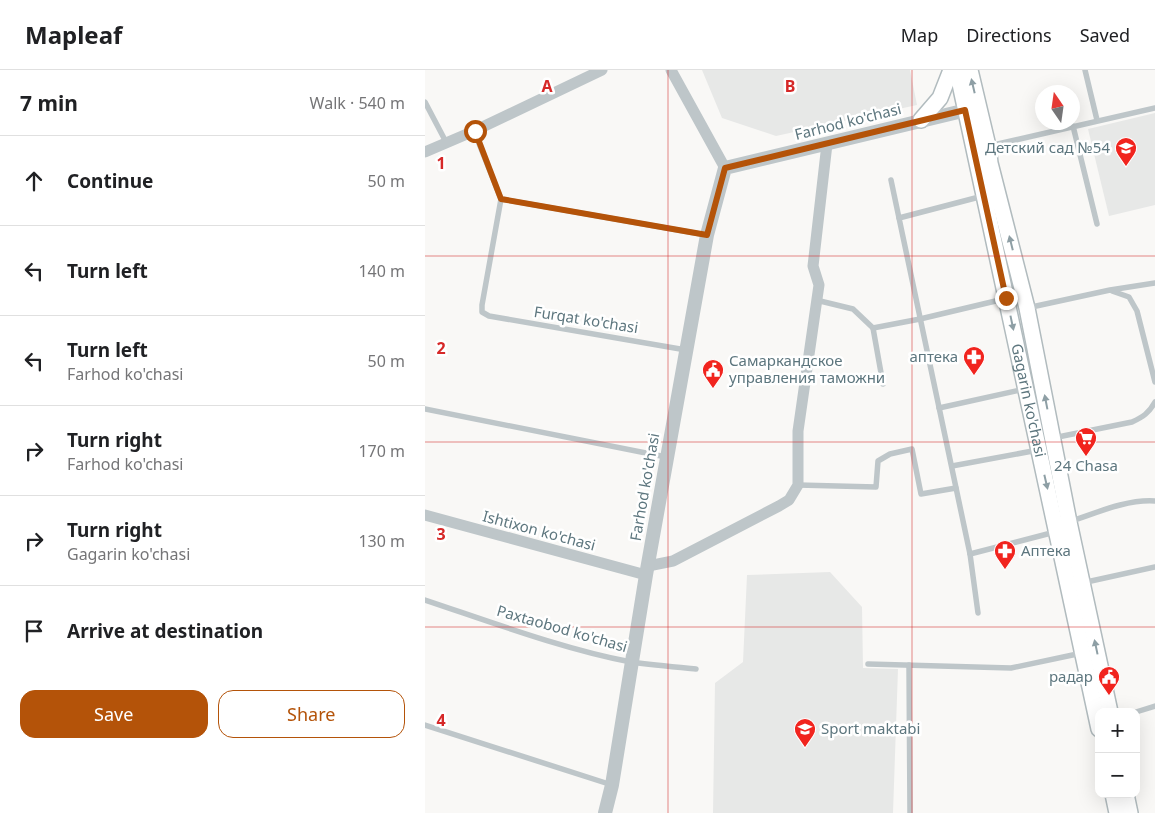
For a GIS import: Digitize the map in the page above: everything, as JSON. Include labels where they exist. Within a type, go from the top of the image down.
[{"type":"main road","points":[[921,120],[940,98],[951,70]]},
{"type":"main road","name":"Gagarin ko'chasi","points":[[957,70],[988,146],[990,163],[1027,308],[1069,522],[1109,708]]},
{"type":"main road","name":"Gagarin ko'chasi","points":[[970,70],[972,109],[984,196],[1095,711]]},
{"type":"main road","points":[[1114,798],[1117,813]]},
{"type":"main road","points":[[1127,798],[1130,813]]},
{"type":"street","points":[[425,152],[475,131],[602,70]]},
{"type":"street","points":[[671,70],[725,168]]},
{"type":"street","name":"Farhod ko'chasi","points":[[605,813],[707,235],[725,168],[972,109]]},
{"type":"street","points":[[647,571],[673,562],[789,500],[797,485],[798,431],[819,285],[813,266],[827,144]]},
{"type":"street","name":"Ishtixon ko'chasi","points":[[425,515],[647,571]]},
{"type":"lane","points":[[1085,70],[1097,120]]},
{"type":"lane","points":[[425,102],[446,142]]},
{"type":"lane","points":[[1080,124],[1155,108]]},
{"type":"lane","points":[[988,146],[1056,130]]},
{"type":"lane","points":[[1074,130],[1097,224]]},
{"type":"lane","points":[[475,131],[501,199],[707,235]]},
{"type":"lane","points":[[891,180],[956,488],[978,613]]},
{"type":"lane","points":[[899,218],[984,196]]},
{"type":"lane","name":"Furqat ko'chasi","points":[[501,199],[482,312],[489,316],[687,350]]},
{"type":"lane","points":[[1027,308],[1110,290],[1155,283]]},
{"type":"lane","points":[[1110,290],[1129,297],[1137,311],[1155,382]]},
{"type":"lane","points":[[873,328],[920,319],[1006,298]]},
{"type":"lane","points":[[816,300],[853,309],[873,328],[883,384]]},
{"type":"lane","points":[[939,408],[1026,389]]},
{"type":"lane","points":[[1053,438],[1132,422],[1150,411],[1155,402]]},
{"type":"lane","points":[[425,409],[667,457]]},
{"type":"lane","points":[[797,485],[877,487],[878,461],[890,454],[912,448],[921,494],[956,488]]},
{"type":"lane","points":[[951,466],[1039,449]]},
{"type":"lane","points":[[1069,522],[1121,505],[1147,501],[1155,502]]},
{"type":"lane","points":[[969,554],[1057,532]]},
{"type":"lane","points":[[1082,583],[1155,567]]},
{"type":"lane","name":"Paxtaobod ko'chasi","points":[[425,600],[582,650],[632,662],[696,669]]},
{"type":"lane","points":[[868,664],[1011,668],[1082,653]]},
{"type":"lane","points":[[909,665],[909,813]]},
{"type":"lane","points":[[1140,711],[1155,706]]},
{"type":"lane","points":[[425,725],[611,785]]},
{"type":"shaded area","points":[[702,70],[910,70],[917,105],[776,136],[722,118]]},
{"type":"shaded area","name":"Детский сад №54","points":[[1155,113],[1155,205],[1109,216],[1088,129]]},
{"type":"shaded area","name":"Sport maktabi","points":[[830,572],[862,607],[863,668],[898,669],[893,813],[713,813],[715,683],[743,662],[747,575]]},
{"type":"place","name":"Детский сад №54","points":[[1126,167]]},
{"type":"place","name":"аптека","points":[[974,376]]},
{"type":"place","name":"Самаркандское управления таможни","points":[[713,389]]},
{"type":"place","name":"24 Chasa","points":[[1086,457]]},
{"type":"place","name":"Аптека","points":[[1005,570]]},
{"type":"place","name":"радар","points":[[1109,696]]},
{"type":"place","name":"Sport maktabi","points":[[805,748]]},
{"type":"route","points":[[475,131],[501,199],[707,235],[725,168],[965,110],[1006,298]]}]
